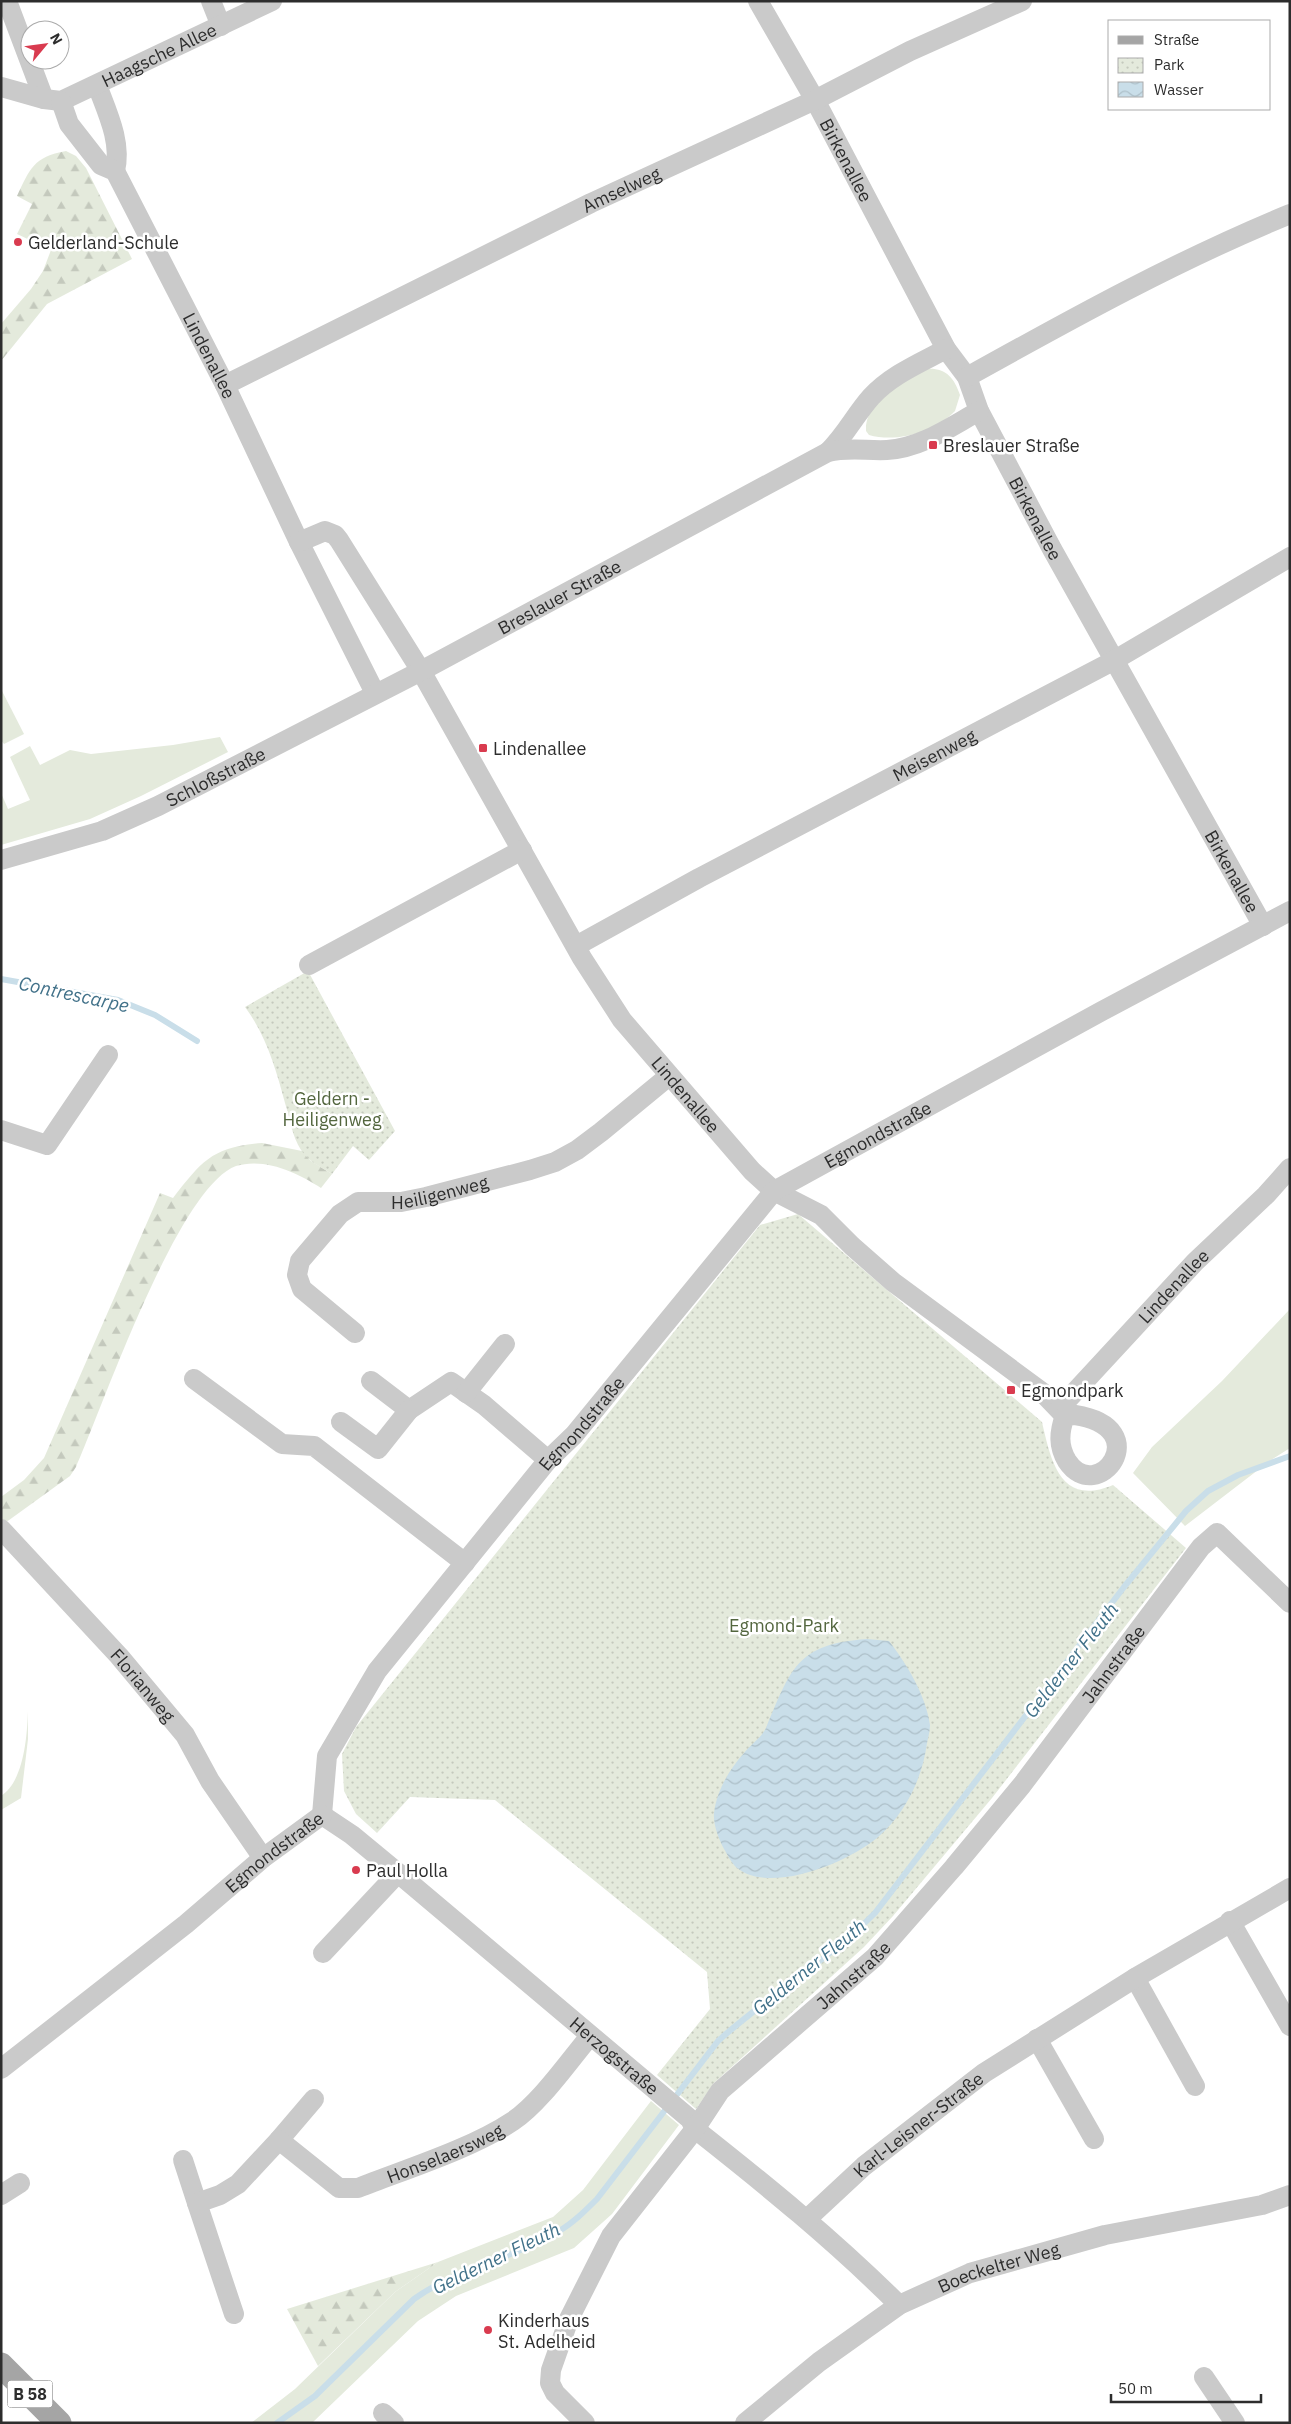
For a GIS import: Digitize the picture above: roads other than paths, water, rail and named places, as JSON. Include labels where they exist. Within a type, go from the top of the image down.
[{"type":"main road","name":"B 58","points":[[1,2365],[59,2423]]},
{"type":"street","name":"Lindenallee","points":[[7,1],[53,100],[100,164],[115,171],[224,385],[299,542],[375,693]]},
{"type":"street","points":[[211,1],[221,26]]},
{"type":"street","name":"Haagsche Allee","points":[[53,100],[97,85],[272,1]]},
{"type":"street","name":"Birkenallee","points":[[758,1],[815,100],[946,349],[967,377],[979,411],[1114,661],[1182,778],[1263,926]]},
{"type":"street","name":"Amselweg","points":[[224,385],[591,203],[815,100],[910,51],[1022,1]]},
{"type":"street","name":"Lindenallee","points":[[97,85],[112,126],[118,160],[115,171]]},
{"type":"street","points":[[1,87],[53,100]]},
{"type":"street","points":[[967,377],[1137,285],[1233,237],[1290,214]]},
{"type":"street","name":"Breslauer Straße","points":[[421,671],[828,452],[842,438],[870,398],[886,382],[946,349]]},
{"type":"street","name":"Breslauer Straße","points":[[828,452],[846,449],[888,450],[920,443],[979,411]]},
{"type":"street","name":"Lindenallee","points":[[299,542],[325,532],[335,535],[421,671],[576,946],[622,1020],[752,1171],[774,1191],[821,1215],[852,1246],[894,1282],[1042,1392],[1062,1412],[1195,1262],[1266,1195],[1290,1168]]},
{"type":"street","name":"Meisenweg","points":[[576,946],[699,878],[1114,661],[1290,557]]},
{"type":"street","name":"Schloßstraße","points":[[1,860],[102,831],[150,810],[421,671]]},
{"type":"street","points":[[309,965],[522,850]]},
{"type":"street","name":"Egmondstraße","points":[[1,2069],[186,1924],[263,1858],[322,1815],[327,1756],[378,1671],[548,1460],[574,1435],[774,1191],[1102,1011],[1290,911]]},
{"type":"street","points":[[1,1130],[47,1145],[108,1055]]},
{"type":"street","name":"Heiligenweg","points":[[355,1333],[302,1289],[297,1275],[300,1261],[340,1214],[358,1202],[401,1202],[426,1197],[555,1162],[577,1150],[601,1132],[669,1076]]},
{"type":"street","points":[[466,1393],[505,1344]]},
{"type":"street","points":[[194,1378],[282,1444],[314,1446],[465,1563]]},
{"type":"street","points":[[371,1382],[408,1410]]},
{"type":"street","points":[[341,1422],[378,1449],[408,1410],[451,1382],[484,1405],[548,1460]]},
{"type":"street","name":"Florianweg","points":[[1,1529],[119,1656],[185,1735],[210,1781],[263,1858]]},
{"type":"street","name":"Jahnstraße","points":[[585,2423],[555,2393],[550,2383],[551,2370],[569,2318],[611,2236],[693,2124],[720,2091],[875,1957],[954,1867],[1022,1785],[1201,1547],[1217,1533],[1290,1603]]},
{"type":"street","name":"Herzogstraße","points":[[322,1815],[352,1835],[398,1873],[807,2219],[850,2256],[899,2305]]},
{"type":"street","points":[[323,1953],[398,1873]]},
{"type":"street","name":"Karl-Leisner-Straße","points":[[807,2219],[864,2166],[984,2073],[1134,1978],[1290,1888]]},
{"type":"street","points":[[1230,1921],[1290,2026]]},
{"type":"street","points":[[1134,1978],[1195,2086]]},
{"type":"street","name":"Honselaersweg","points":[[279,2140],[339,2188],[358,2188],[478,2140],[514,2121],[543,2093],[590,2036]]},
{"type":"street","points":[[1037,2039],[1094,2139]]},
{"type":"street","points":[[197,2203],[220,2195],[238,2184],[314,2099]]},
{"type":"street","points":[[183,2160],[234,2314]]},
{"type":"street","points":[[1,2196],[20,2183]]},
{"type":"street","name":"Boeckelter Weg","points":[[745,2423],[819,2362],[899,2305],[970,2273],[1096,2237],[1262,2205],[1290,2195]]},
{"type":"street","points":[[1204,2377],[1235,2423]]},
{"type":"water","points":[[867,1639],[889,1641],[902,1659],[920,1691],[928,1714],[930,1727],[925,1757],[911,1795],[896,1818],[877,1838],[848,1857],[829,1865],[789,1877],[769,1878],[752,1875],[737,1868],[731,1862],[724,1849],[714,1822],[718,1796],[724,1781],[747,1750],[764,1732],[782,1690],[799,1663],[810,1654],[825,1647],[843,1642]]},
{"type":"waterway","name":"Contrescarpe","points":[[1,979],[118,1000],[155,1015],[197,1041]]},
{"type":"waterway","name":"Gelderner Fleuth","points":[[277,2423],[315,2396],[414,2299],[449,2279],[541,2241],[579,2217],[597,2199],[718,2041],[837,1947],[875,1913],[1124,1587],[1186,1511],[1208,1491],[1238,1475],[1290,1456]]},
{"type":"place","name":"Gelderland-Schule","points":[[18,242]]},
{"type":"place","name":"Breslauer Straße","points":[[933,445]]},
{"type":"place","name":"Lindenallee","points":[[483,748]]},
{"type":"place","name":"Egmondpark","points":[[1011,1390]]},
{"type":"place","name":"Paul Holla","points":[[356,1870]]},
{"type":"place","name":"Kinderhaus St. Adelheid","points":[[488,2330]]},
{"type":"park label","name":"Geldern - Heiligenweg","points":[[332,1108]]},
{"type":"park label","name":"Egmond-Park","points":[[784,1625]]}]
